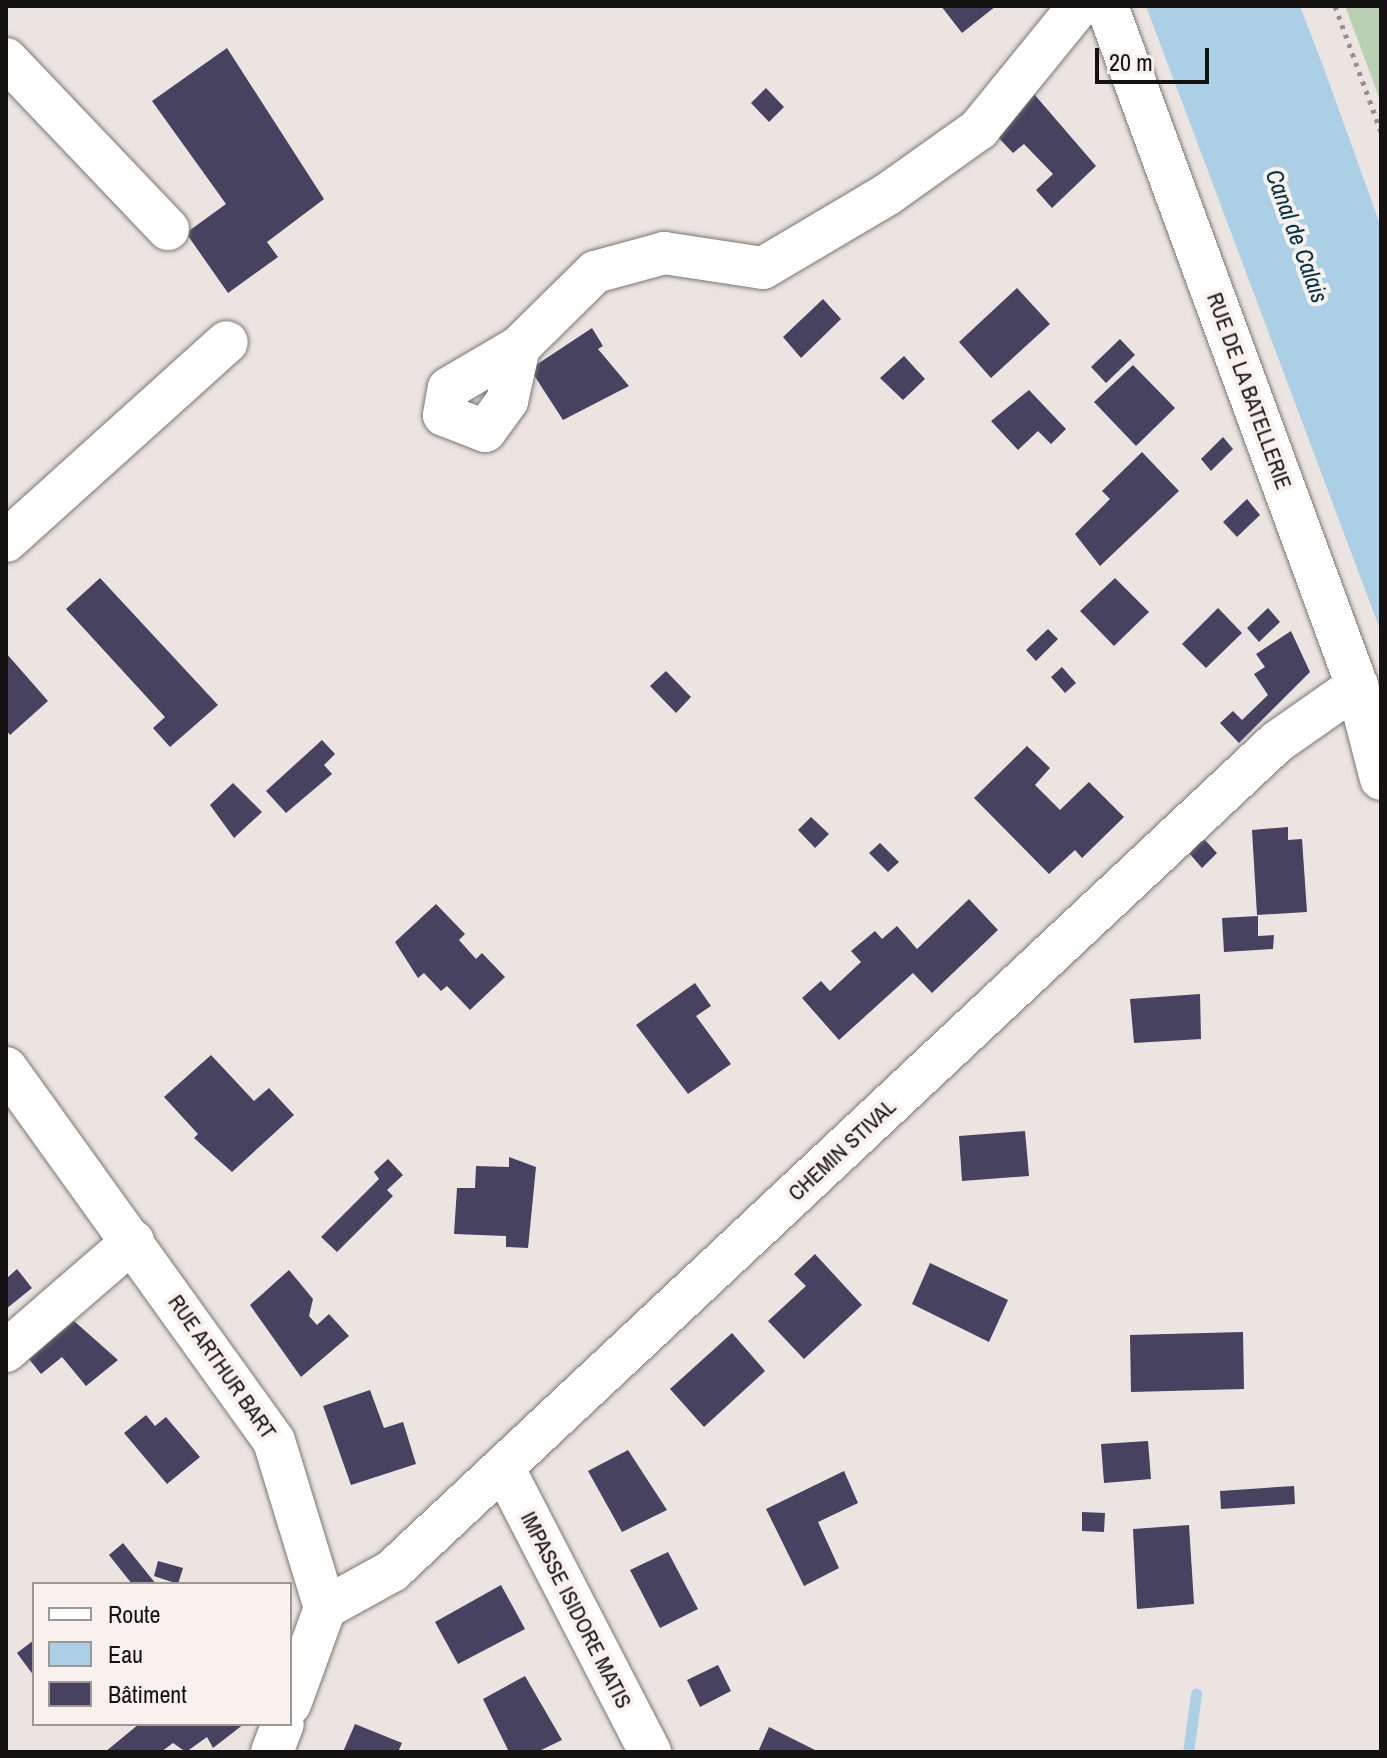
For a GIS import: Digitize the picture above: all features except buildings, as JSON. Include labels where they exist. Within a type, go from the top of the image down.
[{"type":"street","points":[[519,347],[595,272],[664,253],[763,268],[888,194],[979,129],[1079,6]]},
{"type":"street","name":"RUE DE LA BATELLERIE","points":[[1107,6],[1357,686],[1381,779]]},
{"type":"street","points":[[6,59],[168,229]]},
{"type":"street","points":[[6,541],[227,342]]},
{"type":"street","name":"CHEMIN STIVAL","points":[[325,1608],[392,1571],[1277,742],[1357,686]]},
{"type":"street","name":"RUE ARTHUR BART","points":[[6,1068],[274,1441],[325,1608]]},
{"type":"street","points":[[6,1351],[133,1241]]},
{"type":"street","name":"IMPASSE ISIDORE MATIS","points":[[503,1467],[650,1752]]},
{"type":"street","points":[[292,1699],[325,1608]]},
{"type":"street","points":[[272,1752],[282,1726]]},
{"type":"path","points":[[1335,6],[1381,132]]},
{"type":"green space","points":[[1345,6],[1381,6],[1381,103],[1359,43]]},
{"type":"water","name":"Canal de Calais","points":[[1146,6],[1300,6],[1326,74],[1381,227],[1381,632]]},
{"type":"waterway","points":[[1188,1752],[1196,1694]]}]
